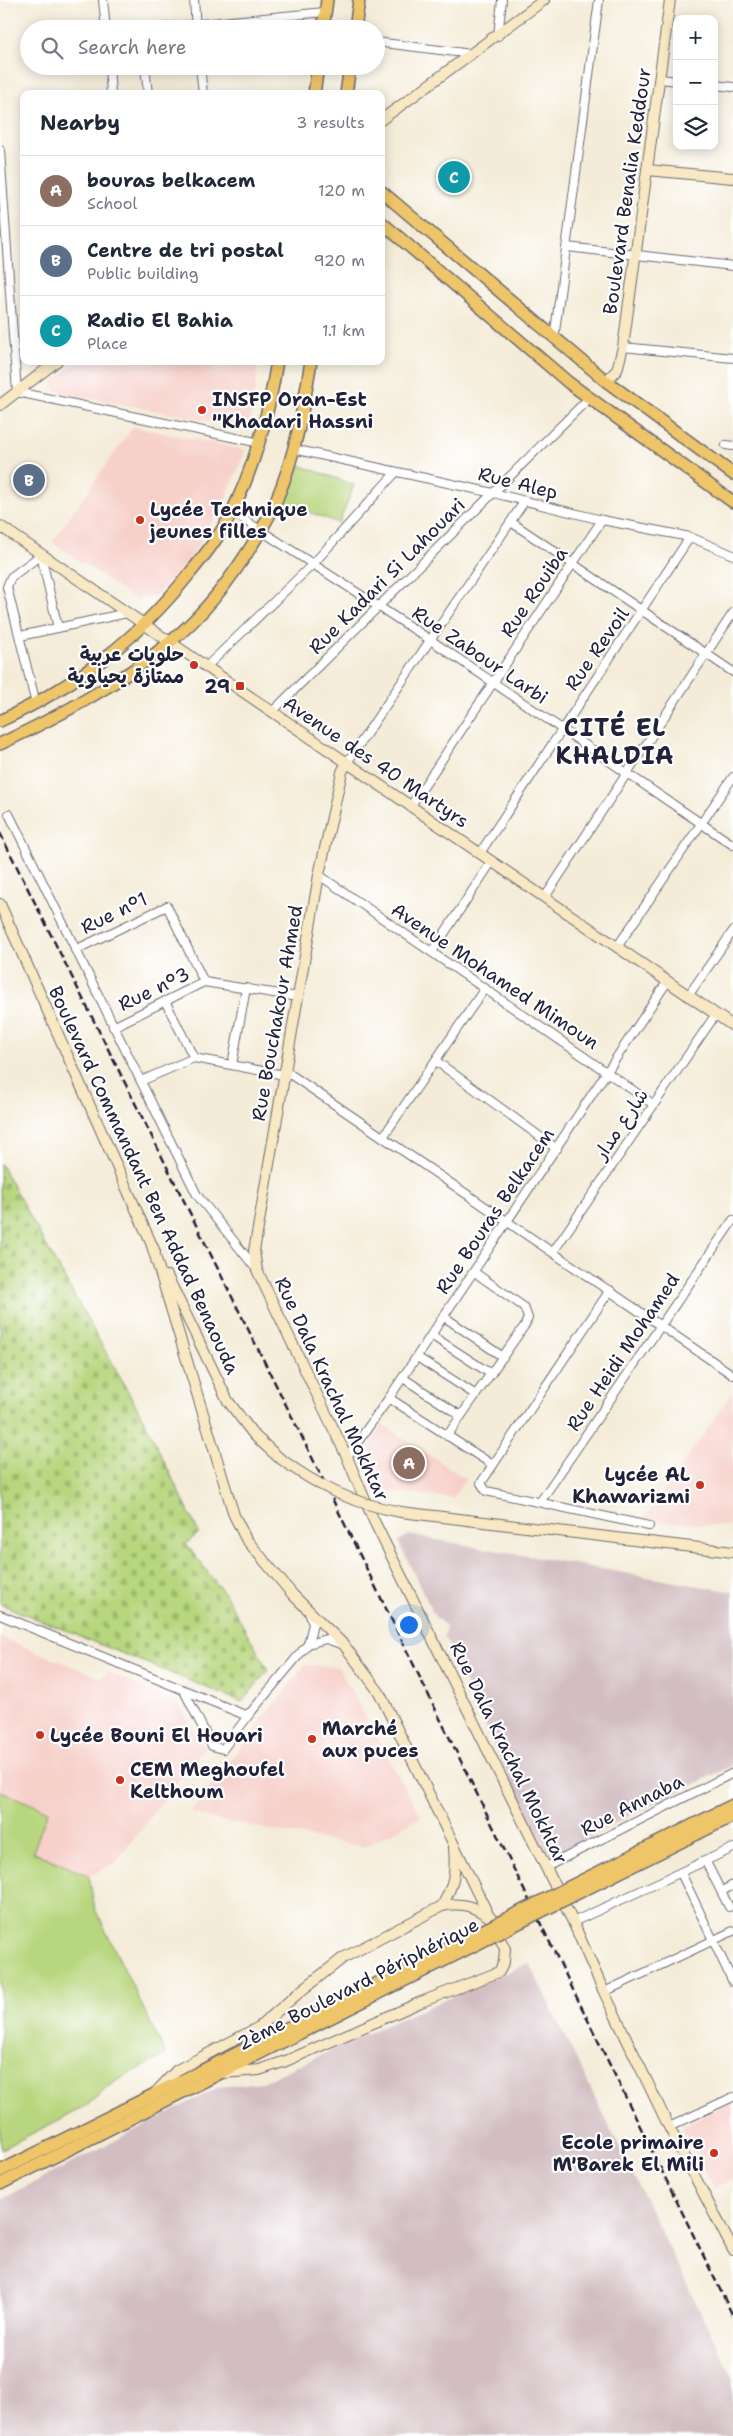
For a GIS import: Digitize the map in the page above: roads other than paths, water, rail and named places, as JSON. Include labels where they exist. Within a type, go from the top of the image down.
[{"type":"main road","points":[[356,20],[359,0]]},
{"type":"main road","points":[[324,20],[326,6]]},
{"type":"main road","points":[[315,90],[317,75]]},
{"type":"main road","points":[[347,90],[349,75]]},
{"type":"main road","points":[[385,194],[606,381],[733,474]]},
{"type":"main road","points":[[385,225],[588,399],[733,502]]},
{"type":"main road","points":[[0,721],[36,704],[82,676],[113,653],[144,625],[172,595],[208,551],[232,512],[260,443],[277,365]]},
{"type":"main road","points":[[0,744],[74,707],[112,684],[170,642],[220,588],[261,531],[293,449],[310,365]]},
{"type":"main road","name":"2ème Boulevard Périphérique","points":[[0,2171],[155,2093],[474,1940],[584,1885],[733,1805]]},
{"type":"main road","name":"2ème Boulevard Périphérique","points":[[584,1885],[733,1816]]},
{"type":"main road","name":"2ème Boulevard Périphérique","points":[[0,2184],[220,2073],[474,1940]]},
{"type":"street","points":[[103,0],[105,20]]},
{"type":"street","points":[[194,0],[196,20]]},
{"type":"street","points":[[498,36],[502,0]]},
{"type":"street","points":[[385,117],[498,36],[544,0]]},
{"type":"street","points":[[554,339],[599,0]]},
{"type":"street","name":"Boulevard Benalia Keddour","points":[[606,381],[616,370],[623,347],[661,79],[670,0]]},
{"type":"street","points":[[235,20],[326,6]]},
{"type":"street","points":[[385,43],[472,54]]},
{"type":"street","points":[[109,75],[111,90]]},
{"type":"street","points":[[146,75],[148,90]]},
{"type":"street","points":[[201,75],[203,90]]},
{"type":"street","points":[[661,79],[673,80]]},
{"type":"street","points":[[718,85],[733,87]]},
{"type":"street","points":[[0,150],[17,392]]},
{"type":"street","points":[[648,170],[733,178]]},
{"type":"street","points":[[567,246],[635,256],[733,266]]},
{"type":"street","points":[[623,347],[733,358]]},
{"type":"street","points":[[0,405],[53,365]]},
{"type":"street","points":[[17,392],[260,443]]},
{"type":"street","name":"Rue Kadari Si Lahouari","points":[[272,712],[588,399]]},
{"type":"street","name":"Rue Alep","points":[[293,449],[493,493],[602,520],[690,538],[733,555]]},
{"type":"street","points":[[206,667],[312,564],[396,472]]},
{"type":"street","points":[[346,764],[429,639],[512,522],[524,502]]},
{"type":"street","name":"Rue Zabour Larbi","points":[[232,512],[378,608],[429,639],[733,845]]},
{"type":"street","name":"Rue Rouiba","points":[[410,807],[602,520]]},
{"type":"street","points":[[512,522],[733,672]]},
{"type":"street","name":"Avenue des 40 Martyrs","points":[[0,526],[346,764],[492,861],[733,1026]]},
{"type":"street","name":"Rue Revoil","points":[[480,853],[690,538]]},
{"type":"street","points":[[36,704],[7,587],[11,577],[40,555],[58,628]]},
{"type":"street","points":[[20,636],[127,613]]},
{"type":"street","points":[[545,897],[733,614]]},
{"type":"street","name":"Rue Bouchakour Ahmed","points":[[257,1270],[254,1251],[284,1072],[319,875],[342,772],[346,764]]},
{"type":"street","points":[[617,947],[733,777]]},
{"type":"street","points":[[9,814],[197,1196],[257,1270]]},
{"type":"street","points":[[432,952],[492,861]]},
{"type":"street","name":"Avenue Mohamed Mimoun","points":[[319,875],[653,1104]]},
{"type":"street","name":"Boulevard Commandant Ben Addad Benaouda","points":[[0,904],[152,1246],[213,1375],[228,1401],[254,1435],[278,1457],[304,1476],[345,1498],[402,1512],[733,1552]]},
{"type":"street","name":"Rue n°1","points":[[75,950],[167,906],[204,982]]},
{"type":"street","points":[[0,920],[14,938]]},
{"type":"street","points":[[688,996],[733,931]]},
{"type":"street","name":"Rue n°3","points":[[113,1027],[204,982],[298,997]]},
{"type":"street","name":"Rue Bouras Belkacem","points":[[347,1457],[403,1378],[668,982]]},
{"type":"street","points":[[232,1065],[246,988]]},
{"type":"street","points":[[383,1137],[485,988]]},
{"type":"street","points":[[165,1002],[194,1058]]},
{"type":"street","name":"شارع مدار","points":[[553,1252],[716,1014]]},
{"type":"street","points":[[141,1081],[194,1058],[284,1072],[661,1324],[733,1375]]},
{"type":"street","points":[[436,1061],[557,1150]]},
{"type":"street","name":"Rue Heidi Mohamed","points":[[540,1502],[733,1220]]},
{"type":"street","points":[[152,1246],[234,1515],[246,1539],[307,1608],[344,1645],[379,1692],[492,1918],[505,1949],[504,1962],[499,1972],[421,2002],[286,2061],[259,2070],[220,2073]]},
{"type":"street","name":"Rue Dala Krachal Mokhtar","points":[[257,1270],[347,1457],[378,1528],[573,1922],[604,1992],[669,2127],[733,2250]]},
{"type":"street","points":[[447,1436],[525,1325],[528,1314],[524,1307],[474,1272]]},
{"type":"street","points":[[610,1290],[482,1483],[486,1491],[649,1526]]},
{"type":"street","points":[[444,1316],[502,1357]]},
{"type":"street","points":[[431,1335],[491,1374]]},
{"type":"street","points":[[417,1357],[476,1395]]},
{"type":"street","points":[[403,1378],[461,1416]]},
{"type":"street","points":[[389,1398],[493,1465]]},
{"type":"street","points":[[184,1691],[212,1746],[218,1750],[223,1749],[251,1712],[308,1644],[313,1624],[307,1608]]},
{"type":"street","points":[[0,1615],[239,1714],[245,1715],[251,1712]]},
{"type":"street","points":[[308,1644],[326,1639],[344,1645]]},
{"type":"street","name":"Rue Annaba","points":[[546,1867],[733,1773]]},
{"type":"street","points":[[442,1906],[456,1874],[454,1845]]},
{"type":"street","points":[[573,1922],[733,1848]]},
{"type":"street","points":[[706,1862],[729,1907]]},
{"type":"street","points":[[681,1873],[733,1982]]},
{"type":"street","points":[[722,1891],[733,1885]]},
{"type":"street","points":[[155,2093],[177,2070],[259,2027],[343,1958],[442,1906],[465,1903],[474,1906],[492,1918]]},
{"type":"street","points":[[604,1992],[733,1932]]},
{"type":"street","points":[[669,2127],[733,2096]]},
{"type":"railway","points":[[0,833],[301,1435],[733,2316]]},
{"type":"place","name":"Radio El Bahia","points":[[454,177]]},
{"type":"place","name":"INSFP Oran-Est \"Khadari Hassni","points":[[202,410]]},
{"type":"place","name":"Centre de tri postal","points":[[29,480]]},
{"type":"place","name":"Lycée Technique jeunes filles","points":[[140,520]]},
{"type":"place","name":"حلويات عربية ممتازة يحياوية","points":[[194,665]]},
{"type":"place","name":"29","points":[[240,686]]},
{"type":"place","name":"bouras belkacem","points":[[409,1463]]},
{"type":"place","name":"Lycée AL Khawarizmi","points":[[700,1485]]},
{"type":"place","name":"Lycée Bouni El Houari","points":[[40,1735]]},
{"type":"place","name":"Marché aux puces","points":[[312,1739]]},
{"type":"place","name":"CEM Meghoufel Kelthoum","points":[[120,1780]]},
{"type":"place","name":"Ecole primaire M'Barek El Mili","points":[[714,2153]]},
{"type":"district","name":"CITÉ EL KHALDIA","points":[[615,742]]}]
